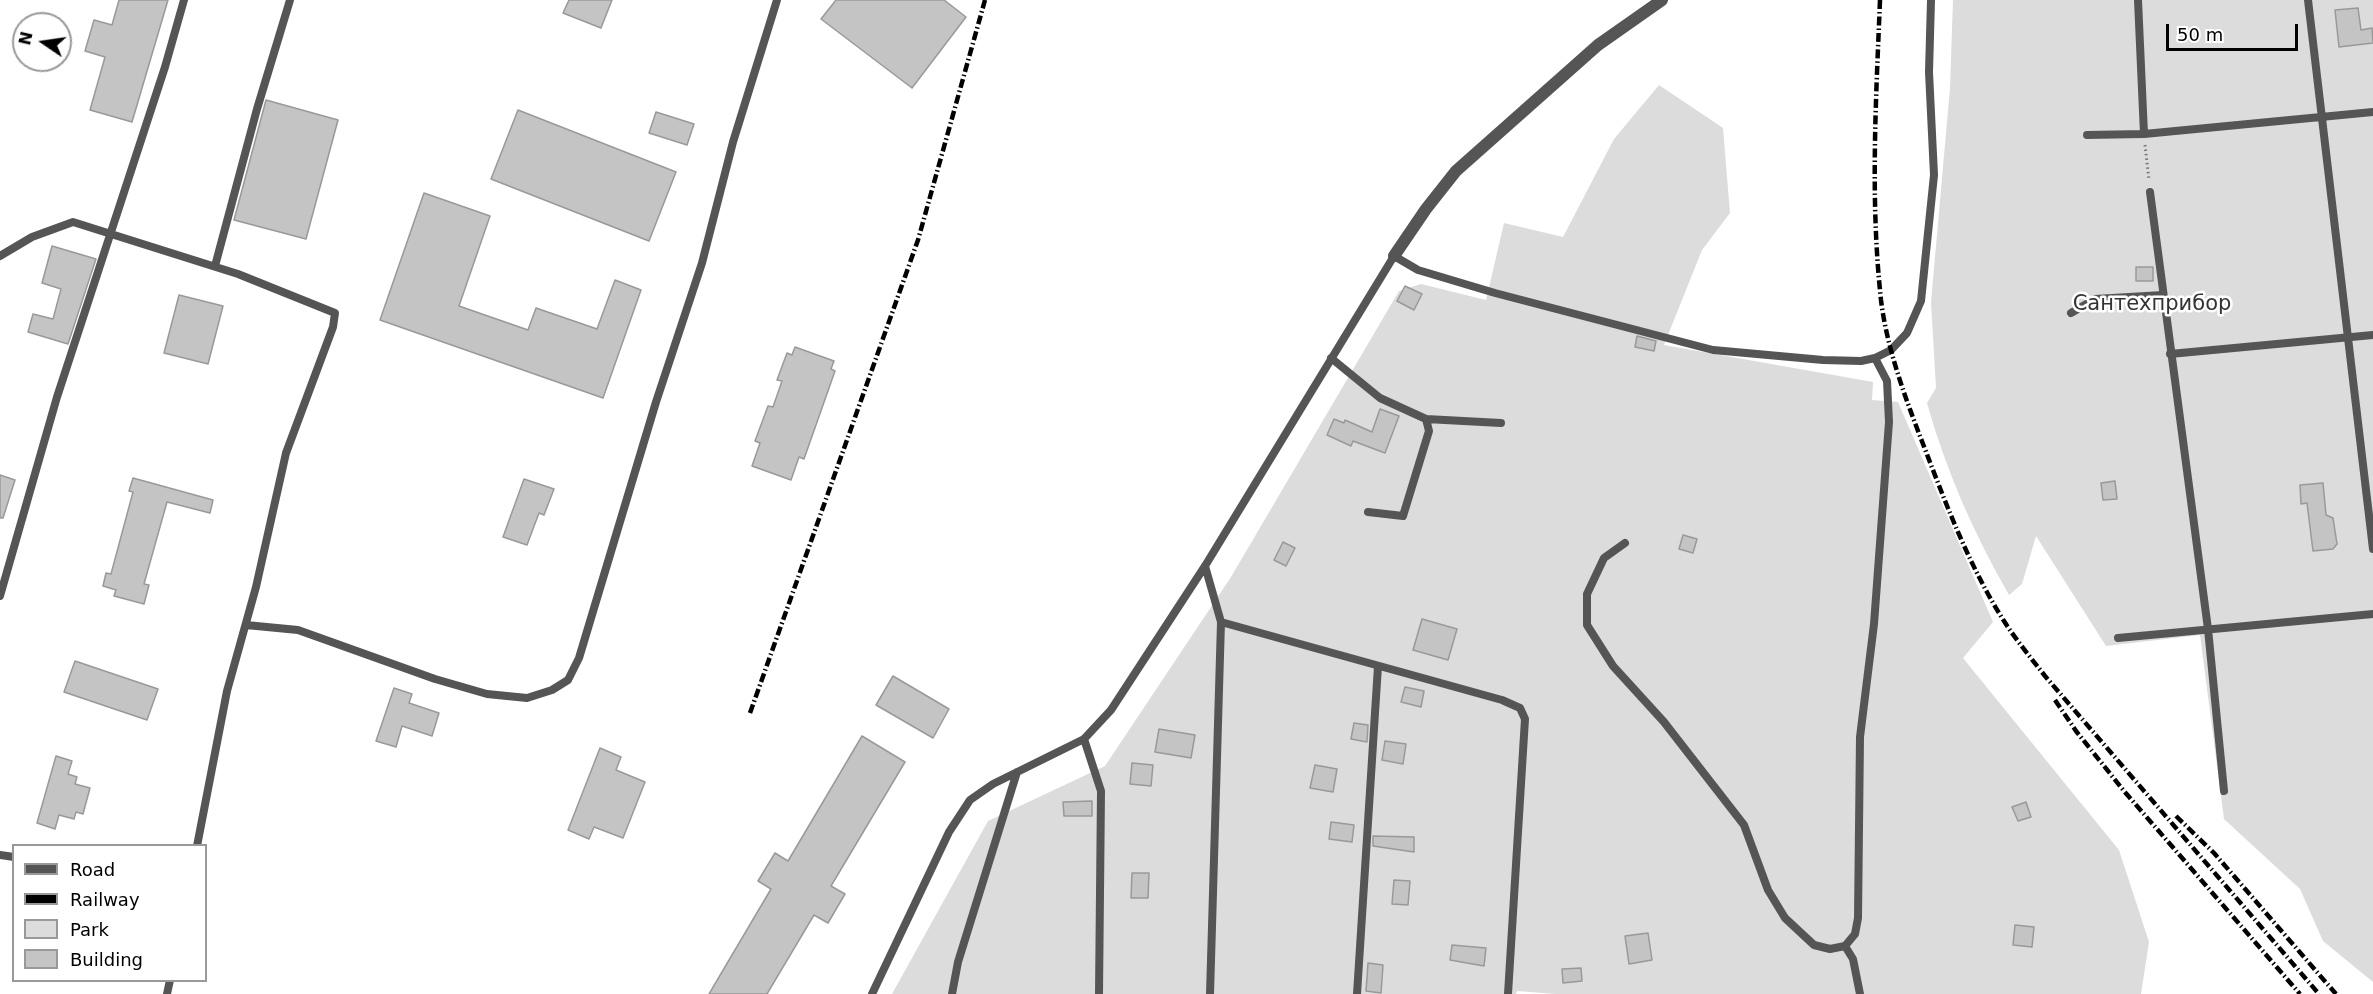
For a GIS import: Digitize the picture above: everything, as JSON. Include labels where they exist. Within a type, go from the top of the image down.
[{"type":"street","points":[[1394,256],[1426,209],[1456,171],[1598,45],[1662,0]]},
{"type":"lane","points":[[0,596],[57,397],[165,67],[184,0]]},
{"type":"lane","points":[[215,266],[256,110],[290,0]]},
{"type":"lane","points":[[246,625],[298,630],[435,679],[487,694],[526,698],[552,690],[568,680],[579,658],[656,402],[702,263],[733,142],[777,0]]},
{"type":"lane","points":[[872,994],[949,832],[970,800],[993,784],[1084,739],[1111,710],[1205,566],[1394,256],[1418,270],[1495,293],[1713,350],[1823,360],[1861,361],[1875,358],[1891,350],[1907,333],[1921,301],[1934,176],[1929,72],[1931,0]]},
{"type":"lane","points":[[2138,0],[2144,134]]},
{"type":"lane","points":[[2308,0],[2373,549]]},
{"type":"lane","points":[[2087,135],[2144,134],[2373,112]]},
{"type":"lane","points":[[2150,192],[2208,629],[2224,791]]},
{"type":"lane","points":[[0,256],[32,237],[73,222],[215,266],[335,312],[333,327],[286,453],[246,625],[227,692],[197,844]]},
{"type":"lane","points":[[2071,312],[2095,299],[2163,296]]},
{"type":"lane","points":[[2170,354],[2373,334]]},
{"type":"lane","points":[[1331,357],[1380,398],[1426,419],[1501,423]]},
{"type":"lane","points":[[1625,543],[1604,558],[1587,594],[1587,625],[1613,666],[1664,722],[1744,825],[1768,890],[1785,918],[1814,945],[1830,949],[1845,946],[1855,934],[1858,918],[1860,737],[1874,624],[1889,440],[1888,388],[1875,358]]},
{"type":"lane","points":[[1368,512],[1404,516],[1429,431],[1426,419]]},
{"type":"lane","points":[[1205,566],[1221,622],[1210,994]]},
{"type":"lane","points":[[2118,638],[2373,614]]},
{"type":"lane","points":[[1221,622],[1502,700],[1520,708],[1525,719],[1508,994]]},
{"type":"lane","points":[[1357,994],[1378,666]]},
{"type":"lane","points":[[1084,739],[1101,791],[1100,994]]},
{"type":"lane","points":[[952,994],[958,962],[1017,772]]},
{"type":"lane","points":[[1845,946],[1852,959],[1860,994]]},
{"type":"path","points":[[2144,134],[2150,192]]},
{"type":"green space","name":"Сантехприбор","points":[[1953,0],[2373,0],[2373,982],[2323,941],[2300,889],[2224,819],[2200,635],[2106,646],[2036,536],[2022,584],[2009,595],[1962,502],[1927,403],[1936,388],[1931,302],[1950,88]]},
{"type":"green space","points":[[1659,85],[1723,128],[1730,213],[1702,250],[1664,345],[1873,382],[1872,400],[1898,402],[1993,622],[1963,658],[2119,850],[2149,942],[2141,994],[1556,994],[1517,991],[1516,994],[892,994],[988,821],[1105,766],[1231,577],[1399,291],[1421,284],[1486,300],[1504,223],[1563,237],[1614,139]]},
{"type":"building","points":[[119,0],[168,0],[132,122],[90,110],[105,57],[85,51],[94,20],[112,25]]},
{"type":"building","points":[[569,0],[612,0],[601,28],[563,13]]},
{"type":"building","points":[[836,0],[944,0],[966,17],[912,88],[821,19]]},
{"type":"building","points":[[2358,8],[2361,30],[2372,28],[2373,43],[2339,47],[2335,10]]},
{"type":"building","points":[[266,100],[338,120],[306,239],[234,220]]},
{"type":"building","points":[[518,110],[676,172],[649,241],[491,179]]},
{"type":"building","points":[[656,112],[694,124],[687,145],[649,133]]},
{"type":"building","points":[[424,193],[490,216],[459,306],[528,330],[536,308],[597,329],[615,280],[641,290],[603,398],[380,320]]},
{"type":"building","points":[[52,246],[96,259],[68,344],[28,332],[33,314],[53,319],[61,289],[42,283]]},
{"type":"building","points":[[2136,267],[2153,267],[2153,281],[2136,281]]},
{"type":"building","points":[[1405,286],[1422,294],[1414,310],[1397,301]]},
{"type":"building","points":[[179,295],[223,306],[208,364],[164,353]]},
{"type":"building","points":[[1637,336],[1656,341],[1654,351],[1635,347]]},
{"type":"building","points":[[795,347],[834,361],[831,369],[835,371],[804,459],[799,457],[791,480],[752,466],[760,443],[755,441],[768,406],[773,407],[782,381],[777,380],[787,353],[792,355]]},
{"type":"building","points":[[1380,409],[1399,416],[1385,453],[1353,441],[1351,446],[1327,435],[1334,419],[1344,423],[1345,420],[1372,432]]},
{"type":"building","points":[[0,475],[15,480],[3,518],[0,518]]},
{"type":"building","points":[[133,478],[213,500],[210,513],[167,502],[144,584],[149,585],[144,604],[114,596],[116,590],[103,586],[106,573],[111,574],[133,492],[129,491]]},
{"type":"building","points":[[524,479],[554,489],[544,515],[539,513],[527,545],[503,537]]},
{"type":"building","points":[[2115,481],[2117,499],[2103,500],[2101,483]]},
{"type":"building","points":[[2323,483],[2326,515],[2333,518],[2337,544],[2333,549],[2313,551],[2307,503],[2301,504],[2300,485]]},
{"type":"building","points":[[1683,535],[1697,539],[1693,553],[1679,549]]},
{"type":"building","points":[[1283,542],[1295,548],[1286,566],[1274,560]]},
{"type":"building","points":[[1422,619],[1457,629],[1448,660],[1413,650]]},
{"type":"building","points":[[75,661],[158,689],[147,720],[64,692]]},
{"type":"building","points":[[893,676],[949,709],[933,738],[876,705]]},
{"type":"building","points":[[1405,687],[1424,691],[1421,707],[1401,702]]},
{"type":"building","points":[[394,688],[412,694],[409,703],[439,713],[432,736],[402,726],[396,747],[376,741]]},
{"type":"building","points":[[1354,723],[1368,725],[1367,742],[1351,739]]},
{"type":"building","points":[[1159,729],[1195,735],[1191,758],[1155,752]]},
{"type":"building","points":[[862,736],[905,762],[831,886],[845,894],[828,923],[814,915],[767,994],[709,994],[771,889],[758,881],[775,853],[788,861]]},
{"type":"building","points":[[1385,741],[1406,744],[1403,764],[1382,760]]},
{"type":"building","points":[[600,748],[621,757],[616,770],[645,782],[623,838],[594,827],[589,839],[568,830]]},
{"type":"building","points":[[56,756],[72,761],[68,774],[77,777],[75,784],[90,788],[83,814],[76,812],[74,819],[59,815],[55,829],[37,823]]},
{"type":"building","points":[[1132,763],[1153,765],[1151,786],[1130,784]]},
{"type":"building","points":[[1315,765],[1337,769],[1333,792],[1310,788]]},
{"type":"building","points":[[1092,801],[1092,816],[1064,816],[1063,802]]},
{"type":"building","points":[[2026,802],[2031,817],[2018,821],[2012,807]]},
{"type":"building","points":[[1331,822],[1354,825],[1352,842],[1329,839]]},
{"type":"building","points":[[1373,836],[1414,837],[1414,852],[1373,846]]},
{"type":"building","points":[[1132,873],[1149,873],[1148,898],[1131,898]]},
{"type":"building","points":[[1394,880],[1410,881],[1408,905],[1392,904]]},
{"type":"building","points":[[2015,925],[2034,927],[2032,947],[2013,945]]},
{"type":"building","points":[[1648,933],[1652,960],[1629,964],[1625,936]]},
{"type":"building","points":[[1452,945],[1486,948],[1484,966],[1450,960]]},
{"type":"building","points":[[1368,963],[1383,965],[1381,993],[1366,991]]},
{"type":"building","points":[[1581,968],[1582,981],[1563,983],[1562,969]]},
{"type":"railway","points":[[750,713],[918,240],[985,0]]},
{"type":"railway","points":[[1880,0],[1875,188],[1881,300],[1892,355],[1903,391],[1959,534],[1991,600],[2029,656],[2319,994]]},
{"type":"railway","points":[[2055,700],[2076,731],[2124,791],[2300,994]]},
{"type":"railway","points":[[2176,816],[2214,853],[2336,994]]}]
